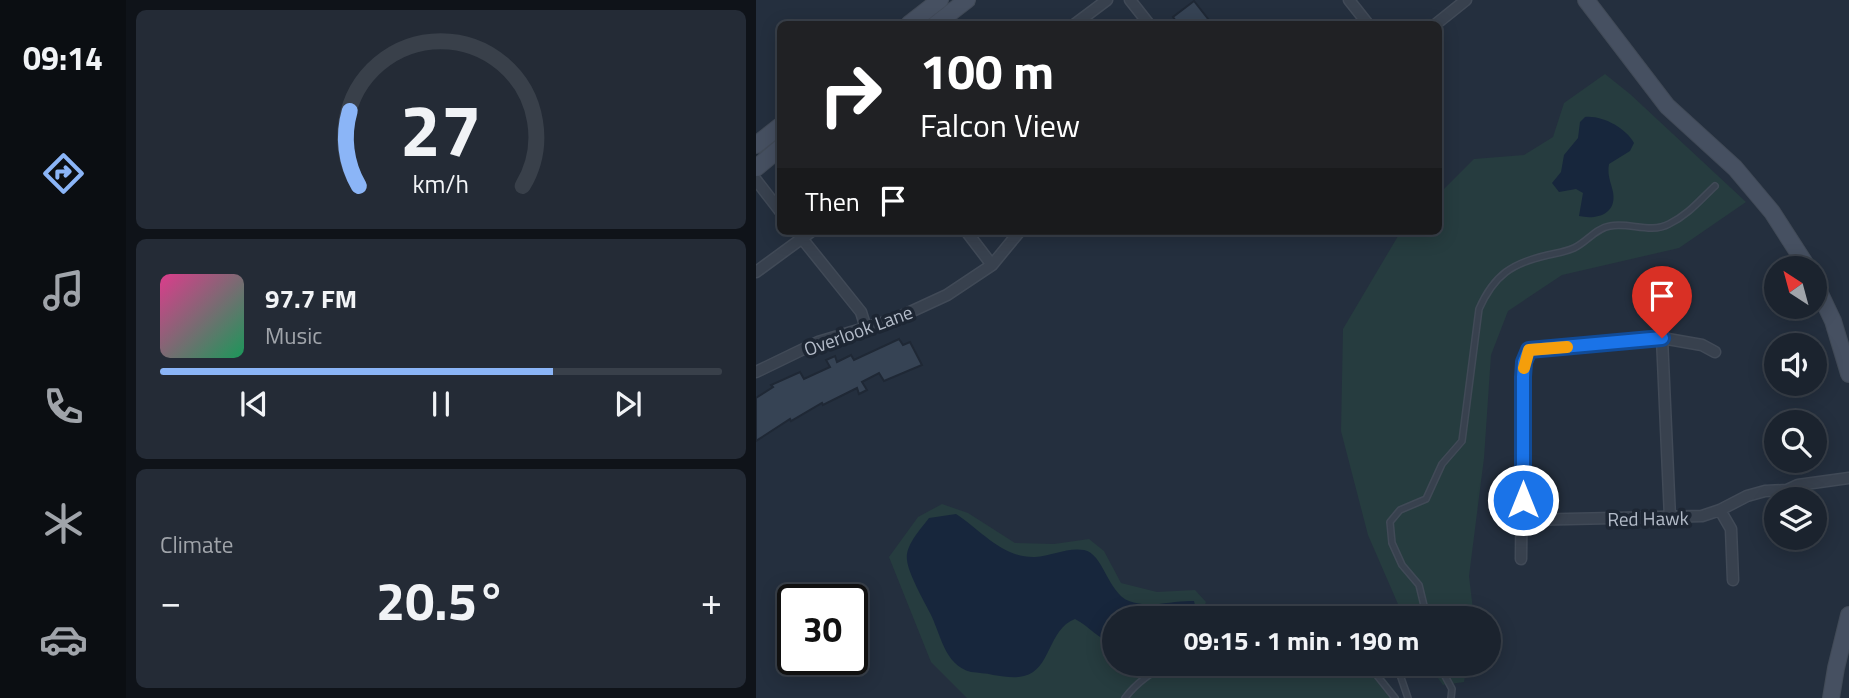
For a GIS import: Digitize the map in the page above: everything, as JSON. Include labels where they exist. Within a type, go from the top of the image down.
[{"type":"street","points":[[913,21],[940,0]]},
{"type":"street","points":[[940,21],[967,0]]},
{"type":"street","points":[[1079,21],[1107,0]]},
{"type":"street","points":[[1130,0],[1147,21]]},
{"type":"street","points":[[1349,0],[1366,21]]},
{"type":"street","points":[[1440,21],[1466,0]]},
{"type":"street","points":[[1586,0],[1667,106],[1735,168],[1772,212],[1800,256]]},
{"type":"street","points":[[756,145],[777,128]]},
{"type":"street","points":[[756,167],[777,150]]},
{"type":"street","points":[[756,180],[777,207]]},
{"type":"street","points":[[756,272],[799,235],[860,312],[866,328]]},
{"type":"street","points":[[969,235],[992,265]]},
{"type":"street","name":"Overlook Lane","points":[[756,372],[818,342],[895,319],[947,295],[992,265],[1017,235]]},
{"type":"street","points":[[1827,308],[1849,374]]},
{"type":"street","points":[[1662,338],[1670,518]]},
{"type":"street","points":[[1521,559],[1523,377],[1524,362],[1529,350],[1662,338],[1702,345],[1715,352]]},
{"type":"street","name":"Red Hawk","points":[[1523,520],[1702,516],[1720,510],[1736,500],[1765,491],[1787,490],[1798,485],[1849,478]]},
{"type":"street","points":[[1720,510],[1731,529],[1733,580]]},
{"type":"street","points":[[1831,698],[1842,669],[1849,615]]},
{"type":"lane","points":[[1424,606],[1419,584],[1402,565],[1392,543],[1390,523],[1400,510],[1426,499],[1442,464],[1462,441],[1478,319],[1485,294],[1511,266],[1549,254],[1564,253],[1611,225],[1652,229],[1667,226],[1689,212],[1715,186]]},
{"type":"lane","points":[[1125,698],[1149,676]]},
{"type":"lane","points":[[1377,676],[1395,698]]},
{"type":"lane","points":[[1400,676],[1408,698]]},
{"type":"lane","points":[[1445,676],[1452,690],[1451,698]]},
{"type":"green space","points":[[1605,74],[1746,202],[1679,248],[1562,275],[1508,311],[1491,355],[1484,458],[1469,576],[1473,606],[1399,606],[1368,535],[1341,431],[1343,329],[1399,235],[1442,235],[1442,191],[1474,159],[1524,155],[1553,137],[1564,103]]},
{"type":"green space","points":[[942,504],[968,513],[1015,543],[1054,544],[1089,539],[1104,551],[1121,583],[1157,592],[1195,590],[1206,602],[1204,606],[1102,606],[1102,676],[1383,676],[1400,698],[967,698],[931,662],[889,557],[918,517]]},
{"type":"green space","points":[[1436,676],[1465,676],[1464,682],[1443,685]]},
{"type":"water","points":[[1585,117],[1599,118],[1613,124],[1625,132],[1634,143],[1630,151],[1609,164],[1612,206],[1604,214],[1592,217],[1579,216],[1583,193],[1576,189],[1559,192],[1552,183],[1561,172],[1564,155],[1578,138],[1580,122]]},
{"type":"water","points":[[956,514],[992,542],[1023,556],[1035,557],[1084,550],[1096,558],[1116,590],[1129,601],[1153,604],[1194,601],[1195,606],[1102,606],[1102,638],[1075,619],[1059,631],[1040,666],[1033,672],[1012,677],[971,672],[955,663],[944,648],[908,566],[907,554],[911,543],[929,518]]},
{"type":"building","points":[[1194,1],[1210,21],[1176,21],[1173,17]]},
{"type":"building","points":[[899,339],[903,345],[910,342],[922,365],[884,381],[879,373],[862,382],[867,390],[859,394],[857,388],[823,405],[822,403],[791,421],[790,419],[756,441],[756,398],[773,387],[771,385],[800,372],[804,379],[830,367],[826,360],[835,356],[837,362],[851,355],[854,360]]},
{"type":"slow traffic","points":[[1524,368],[1529,350],[1567,347]]},
{"type":"route","points":[[1523,500],[1523,377],[1524,362],[1529,350],[1662,338]]}]
